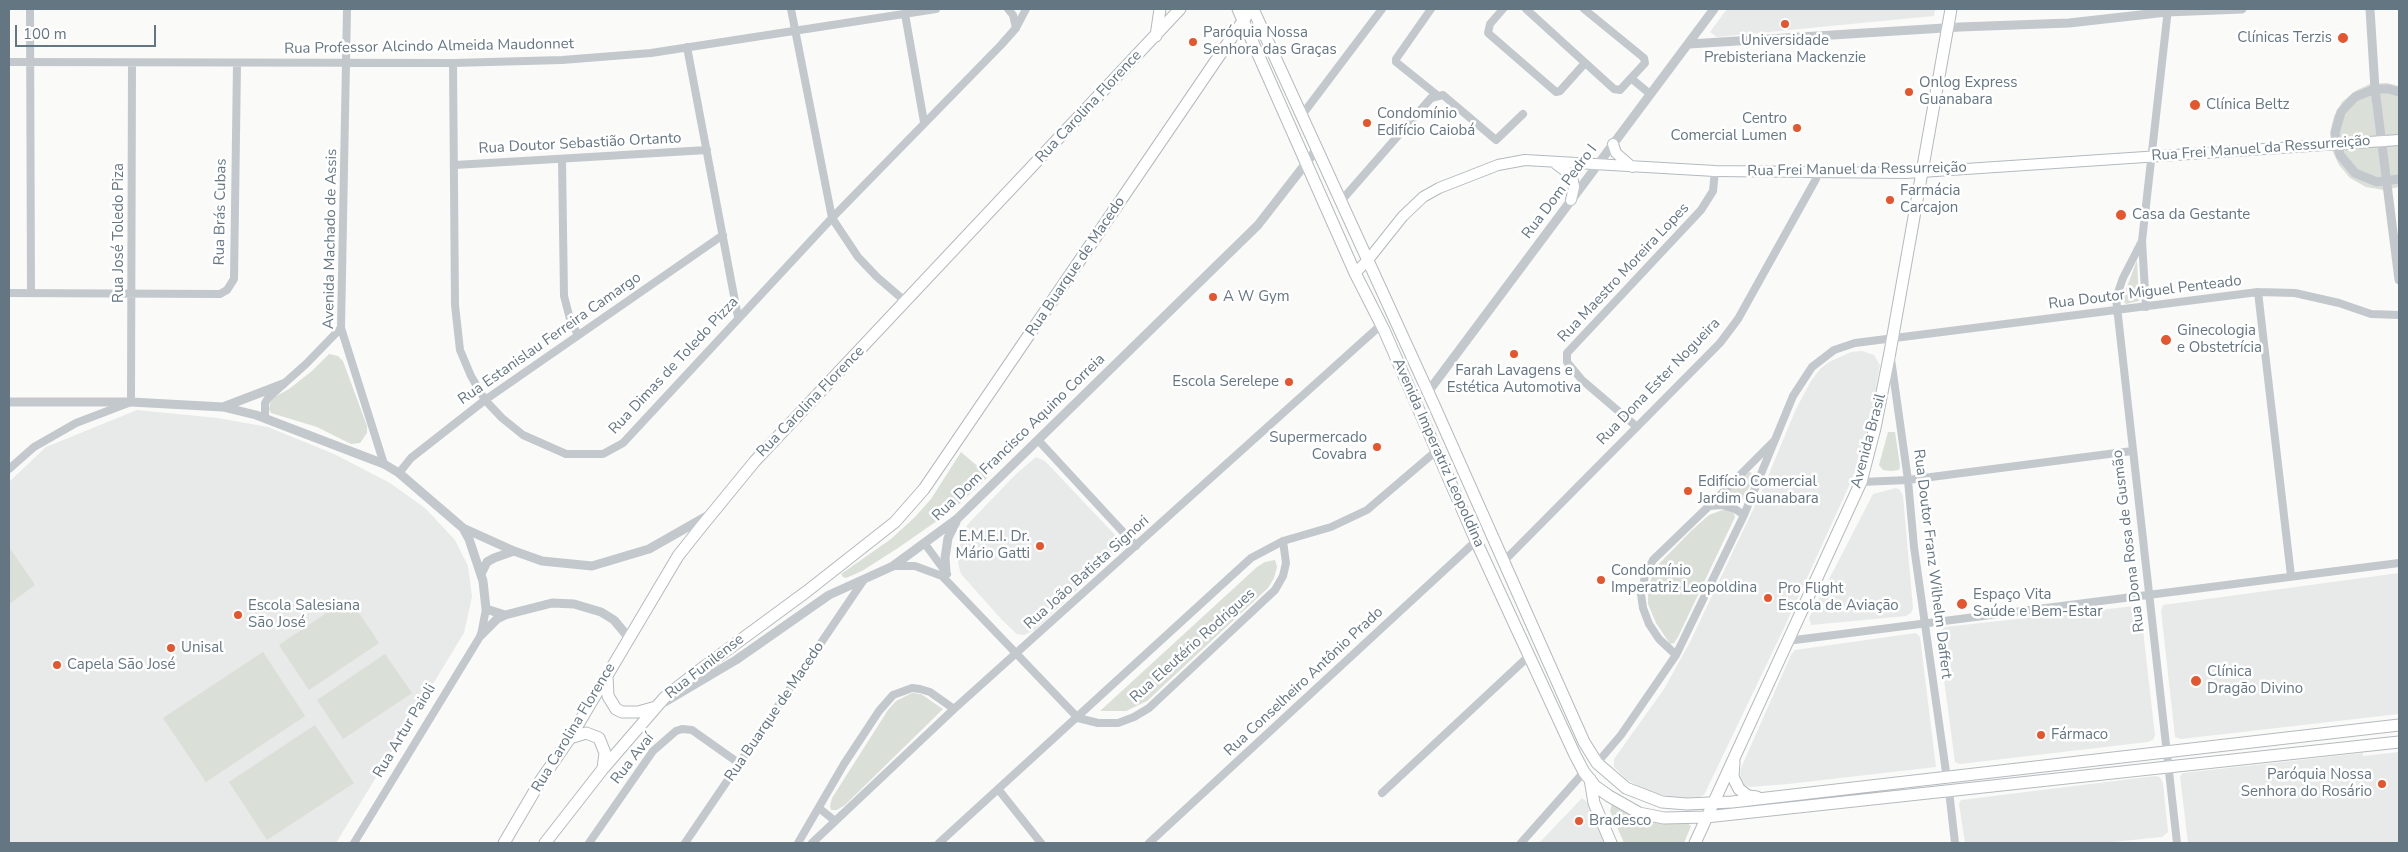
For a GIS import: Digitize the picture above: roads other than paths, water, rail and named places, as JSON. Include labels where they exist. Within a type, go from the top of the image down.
[{"type":"main road","points":[[1156,36],[1160,9]]},
{"type":"main road","name":"Rua Carolina Florence","points":[[504,843],[541,780],[570,738],[606,674],[678,556],[755,460],[906,302],[1180,9]]},
{"type":"main road","name":"Avenida Imperatriz Leopoldina","points":[[1238,9],[1355,273],[1382,324],[1435,452],[1476,541],[1587,776],[1609,796],[1639,813],[1664,818],[1706,817],[2168,769],[2399,742]]},
{"type":"main road","name":"Avenida Imperatriz Leopoldina","points":[[1252,9],[1318,149],[1584,742],[1597,763],[1626,788],[1643,796],[1674,803],[1713,803],[1947,779],[2399,725]]},
{"type":"main road","name":"Rua Buarque de Macedo","points":[[896,522],[924,489],[950,453],[1252,9]]},
{"type":"main road","name":"Avenida Brasil","points":[[1695,843],[1861,482],[1875,428],[1893,338],[1950,9]]},
{"type":"main road","name":"Rua Frei Manuel da Ressurreição","points":[[1355,273],[1412,206],[1439,188],[1498,165],[1525,160],[1715,171],[1922,172],[2399,140]]},
{"type":"main road","points":[[1613,144],[1616,153],[1633,167]]},
{"type":"main road","points":[[1552,162],[1566,169],[1572,176],[1574,187],[1571,200]]},
{"type":"main road","points":[[1407,383],[1428,392]]},
{"type":"main road","name":"Rua Funilense","points":[[545,843],[602,770],[656,707],[693,675],[806,592],[896,522]]},
{"type":"main road","points":[[606,674],[608,696],[616,709],[622,712],[638,712],[656,707]]},
{"type":"main road","points":[[570,738],[584,733],[596,735],[600,738],[605,753],[602,770]]},
{"type":"main road","points":[[1736,751],[1732,769],[1733,777],[1739,789],[1748,796],[1764,798]]},
{"type":"main road","points":[[1587,776],[1595,808],[1611,843]]},
{"type":"street","points":[[30,9],[31,293]]},
{"type":"street","name":"Avenida Machado de Assis","points":[[348,9],[341,328],[384,464]]},
{"type":"street","points":[[791,9],[832,218],[858,256],[877,277],[906,302]]},
{"type":"street","name":"Rua Professor Alcindo Almeida Maudonnet","points":[[9,62],[237,64],[453,63],[562,60],[687,48],[936,9]]},
{"type":"street","points":[[1008,9],[1013,15],[1016,28]]},
{"type":"street","name":"Rua Dimas de Toledo Pizza","points":[[453,63],[456,328],[460,350],[470,376],[485,400],[502,418],[523,435],[566,454],[603,454],[623,443],[738,317],[1016,28],[1026,9]]},
{"type":"street","points":[[1374,18],[1378,9]]},
{"type":"street","points":[[1302,115],[1382,9]]},
{"type":"street","points":[[1431,9],[1396,59],[1396,62],[1434,97]]},
{"type":"street","points":[[1503,9],[1490,24],[1488,33],[1556,92],[1560,91],[1585,63]]},
{"type":"street","points":[[1526,9],[1614,89],[1624,89],[1645,63],[1644,58],[1584,9]]},
{"type":"street","name":"Rua Dom Pedro I","points":[[1428,392],[1596,164],[1690,44],[1714,9]]},
{"type":"street","points":[[1690,44],[2069,22],[2168,11],[2242,9]]},
{"type":"street","points":[[2370,9],[2375,89],[2399,280]]},
{"type":"street","name":"Rua Dona Rosa de Gusmão","points":[[2146,307],[2142,241],[2168,11]]},
{"type":"street","points":[[905,14],[924,122]]},
{"type":"street","points":[[687,48],[738,317]]},
{"type":"street","name":"Rua José Toledo Piza","points":[[131,402],[133,293],[132,63]]},
{"type":"street","name":"Rua Brás Cubas","points":[[9,293],[220,294],[227,290],[234,279],[237,64]]},
{"type":"street","points":[[1632,79],[1650,94]]},
{"type":"street","points":[[2399,92],[2389,89],[2375,89],[2356,96],[2344,108],[2337,122],[2336,143],[2346,165],[2355,173],[2377,182],[2399,179]]},
{"type":"street","points":[[1341,201],[1434,97],[1443,95],[1496,140],[1523,114]]},
{"type":"street","name":"Rua Dom Francisco Aquino Correia","points":[[656,707],[715,674],[829,595],[893,566],[957,519],[1258,225],[1318,149]]},
{"type":"street","name":"Rua Doutor Sebastião Ortanto","points":[[455,165],[707,150]]},
{"type":"street","points":[[562,160],[564,296],[570,319],[578,335]]},
{"type":"street","name":"Rua Maestro Moreira Lopes","points":[[1636,427],[1582,380],[1568,362],[1567,353],[1701,210],[1712,191],[1715,171]]},
{"type":"street","name":"Rua Dona Ester Nogueira","points":[[1503,562],[1720,343],[1738,319],[1816,179],[1818,172]]},
{"type":"street","name":"Rua Estanislau Ferreira Camargo","points":[[399,473],[411,458],[485,400],[723,234]]},
{"type":"street","name":"Rua Dona Rosa de Gusmão","points":[[2142,241],[2119,288],[2116,298],[2116,311],[2177,843]]},
{"type":"street","points":[[2258,292],[2291,576]]},
{"type":"street","name":"Rua Doutor Miguel Penteado","points":[[1597,763],[1621,735],[1676,655],[1744,515],[1802,380],[1822,358],[1834,350],[1855,344],[1893,338],[2258,292],[2295,293],[2339,303],[2371,314],[2399,315]]},
{"type":"street","name":"Rua João Batista Signori","points":[[812,843],[954,709],[1018,654],[1382,324]]},
{"type":"street","points":[[265,418],[265,403],[341,328]]},
{"type":"street","name":"Rua Doutor Franz Wilhelm Daffert","points":[[1890,352],[1908,480],[1914,547],[1947,779]]},
{"type":"street","points":[[223,407],[283,384]]},
{"type":"street","points":[[9,402],[131,402],[223,407],[265,418],[384,464],[399,473],[463,528],[514,551],[542,561],[592,566],[650,549],[676,536],[713,512]]},
{"type":"street","points":[[9,469],[34,447],[76,423],[131,402]]},
{"type":"street","points":[[1676,655],[1660,639],[1643,608],[1641,594],[1645,576],[1653,560],[1777,438]]},
{"type":"street","points":[[1038,440],[1136,546]]},
{"type":"street","name":"Rua Eleutério Rodrigues","points":[[942,842],[1251,558],[1283,541],[1331,527],[1367,510],[1435,452]]},
{"type":"street","points":[[1861,482],[1908,480],[2132,452]]},
{"type":"street","points":[[1709,506],[1735,509],[1744,515]]},
{"type":"street","points":[[946,572],[944,563],[948,538],[957,519]]},
{"type":"street","points":[[463,528],[469,539],[481,574],[486,609],[481,635]]},
{"type":"street","name":"Rua Eleutério Rodrigues","points":[[1078,718],[1098,723],[1118,723],[1134,717],[1149,708],[1275,590],[1286,563],[1283,541]]},
{"type":"street","name":"Rua Conselheiro Antônio Prado","points":[[1149,843],[1476,541]]},
{"type":"street","points":[[925,544],[954,586]]},
{"type":"street","points":[[481,574],[487,562],[514,551]]},
{"type":"street","points":[[1787,641],[2399,563]]},
{"type":"street","points":[[893,566],[916,566],[936,572],[954,586],[1078,718]]},
{"type":"street","name":"Rua Buarque de Macedo","points":[[686,843],[863,581]]},
{"type":"street","points":[[481,635],[497,619],[505,615],[552,602],[574,604],[601,612],[614,620],[628,638]]},
{"type":"street","points":[[486,609],[505,615]]},
{"type":"street","name":"Rua Artur Paioli","points":[[354,843],[481,635]]},
{"type":"street","points":[[1382,793],[1530,655]]},
{"type":"street","points":[[800,842],[818,808],[879,711],[893,695],[912,688],[920,689],[930,692],[954,709]]},
{"type":"street","name":"Rua Avaí","points":[[589,843],[653,751],[676,731],[682,729],[692,730],[740,764]]},
{"type":"street","points":[[1520,843],[1587,776]]},
{"type":"street","points":[[998,789],[1041,843]]},
{"type":"street","points":[[1948,791],[1955,843]]},
{"type":"street","points":[[818,808],[835,821]]},
{"type":"street","points":[[2167,843],[2177,843]]},
{"type":"place","name":"Universidade Prebisteriana Mackenzie","points":[[1785,24]]},
{"type":"place","name":"Clínicas Terzis","points":[[2343,38]]},
{"type":"place","name":"Paróquia Nossa Senhora das Graças","points":[[1193,42]]},
{"type":"place","name":"Onlog Express Guanabara","points":[[1909,92]]},
{"type":"place","name":"Clínica Beltz","points":[[2195,105]]},
{"type":"place","name":"Condomínio Edifício Caiobá","points":[[1367,123]]},
{"type":"place","name":"Centro Comercial Lumen","points":[[1797,128]]},
{"type":"place","name":"Farmácia Carcajon","points":[[1890,200]]},
{"type":"place","name":"Casa da Gestante","points":[[2121,215]]},
{"type":"place","name":"A W Gym","points":[[1213,297]]},
{"type":"place","name":"Ginecologia e Obstetrícia","points":[[2166,340]]},
{"type":"place","name":"Farah Lavagens e Estética Automotiva","points":[[1514,354]]},
{"type":"place","name":"Escola Serelepe","points":[[1289,382]]},
{"type":"place","name":"Supermercado Covabra","points":[[1377,447]]},
{"type":"place","name":"Edifício Comercial Jardim Guanabara","points":[[1688,491]]},
{"type":"place","name":"E.M.E.I. Dr. Mário Gatti","points":[[1040,546]]},
{"type":"place","name":"Condomínio Imperatriz Leopoldina","points":[[1601,580]]},
{"type":"place","name":"Pro Flight Escola de Aviação","points":[[1768,598]]},
{"type":"place","name":"Espaço Vita Saúde e Bem-Estar","points":[[1962,604]]},
{"type":"place","name":"Escola Salesiana São José","points":[[238,615]]},
{"type":"place","name":"Unisal","points":[[171,648]]},
{"type":"place","name":"Capela São José","points":[[57,665]]},
{"type":"place","name":"Clínica Dragão Divino","points":[[2196,681]]},
{"type":"place","name":"Fármaco","points":[[2041,735]]},
{"type":"place","name":"Paróquia Nossa Senhora do Rosário","points":[[2382,784]]},
{"type":"place","name":"Bradesco","points":[[1579,821]]}]
